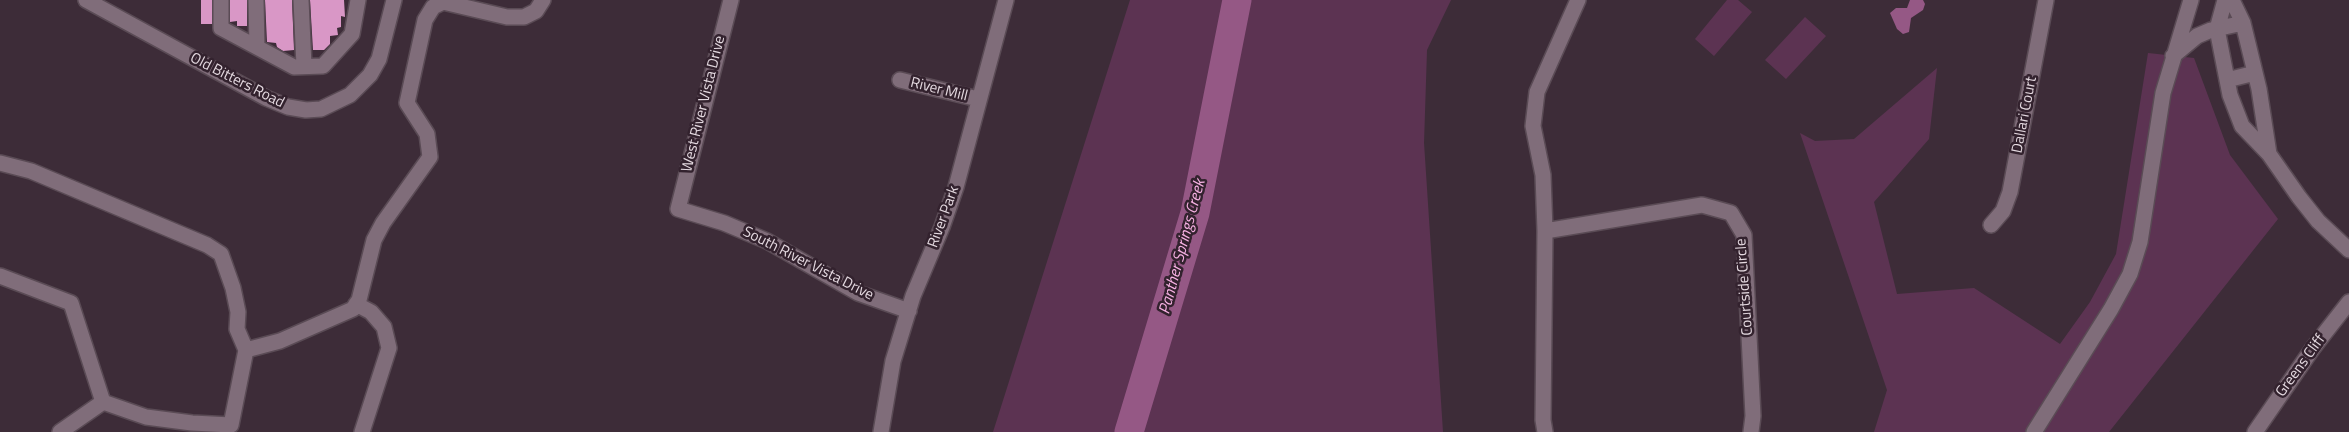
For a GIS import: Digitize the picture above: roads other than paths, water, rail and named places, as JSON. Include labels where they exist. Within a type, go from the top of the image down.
[{"type":"street","name":"Old Bitters Road","points":[[86,0],[266,98],[288,108],[306,110],[322,109],[350,95],[370,75],[379,59],[394,0]]},
{"type":"street","points":[[221,0],[221,28],[294,67],[324,66],[352,34],[358,0]]},
{"type":"street","points":[[256,0],[257,47]]},
{"type":"street","points":[[301,0],[304,66]]},
{"type":"street","points":[[246,350],[308,331],[353,310],[374,240],[382,223],[430,158],[427,134],[407,103],[425,20],[433,7],[444,2],[507,17],[524,17],[536,11],[543,0]]},
{"type":"street","name":"West River Vista Drive","points":[[678,209],[731,0]]},
{"type":"street","name":"River Park","points":[[881,432],[893,361],[909,311],[956,187],[1006,0]]},
{"type":"street","points":[[1545,432],[1543,420],[1545,231],[1542,175],[1533,126],[1537,92],[1578,0]]},
{"type":"street","name":"Dallari Court","points":[[1991,225],[2003,211],[2010,192],[2046,0]]},
{"type":"street","points":[[2034,432],[2111,309],[2130,274],[2140,242],[2163,93],[2191,0]]},
{"type":"street","points":[[2225,0],[2217,29],[2227,80],[2242,126],[2269,154],[2299,198],[2318,221],[2349,250]]},
{"type":"street","points":[[2232,0],[2243,23],[2255,73],[2269,154]]},
{"type":"street","points":[[2173,56],[2197,36],[2243,23]]},
{"type":"street","points":[[2227,80],[2255,73]]},
{"type":"street","name":"River Mill","points":[[900,80],[978,99]]},
{"type":"street","points":[[0,163],[31,171],[207,245],[221,254],[233,288],[238,312],[237,329],[246,350],[231,425],[192,423],[146,417],[103,402]]},
{"type":"street","name":"Courtside Circle","points":[[1545,231],[1702,205],[1731,212],[1744,236],[1753,416],[1750,432]]},
{"type":"street","name":"South River Vista Drive","points":[[678,209],[724,223],[767,241],[858,293],[909,311]]},
{"type":"street","points":[[0,276],[71,303],[103,402]]},
{"type":"street","name":"Greens Cliff","points":[[2255,432],[2313,348],[2349,302]]},
{"type":"street","points":[[356,304],[371,312],[384,327],[389,348],[362,432]]},
{"type":"street","points":[[60,432],[103,402]]},
{"type":"waterway","name":"Panther Springs Creek","points":[[1129,432],[1195,213],[1237,0]]}]
